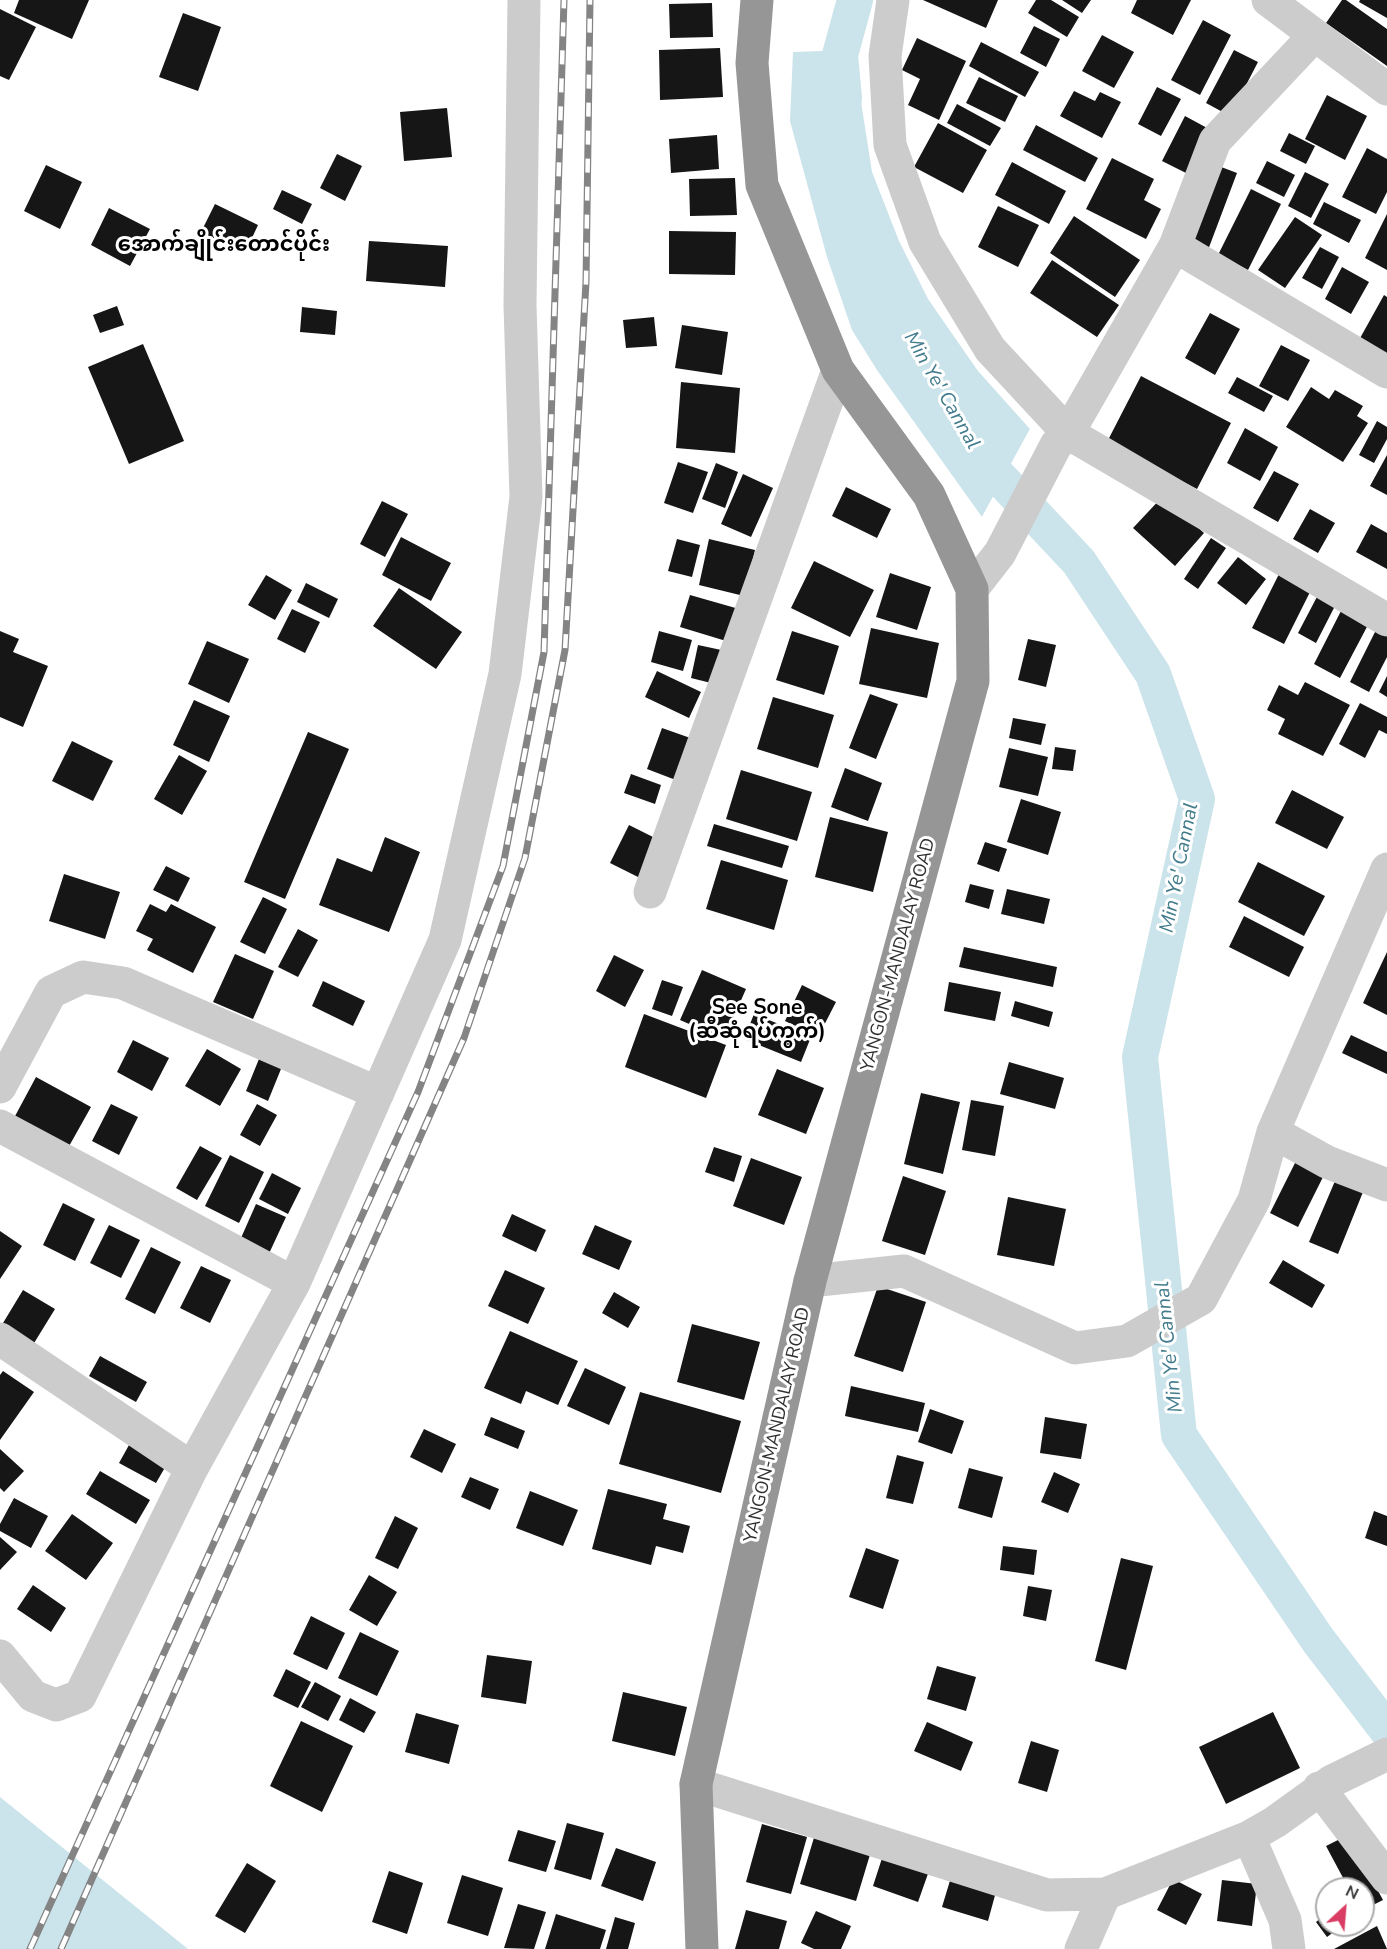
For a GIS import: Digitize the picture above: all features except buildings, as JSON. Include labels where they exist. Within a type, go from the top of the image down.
[{"type":"highway","name":"YANGON-MANDALAY ROAD","points":[[702,1949],[696,1784],[810,1281],[974,681],[972,589],[929,495],[838,370],[762,185],[752,63],[758,0]]},
{"type":"street","points":[[0,1656],[33,1695],[56,1705],[80,1696],[192,1468],[294,1283],[445,940],[505,675],[526,497],[520,305],[524,0]]},
{"type":"street","points":[[893,0],[885,56],[890,145],[925,242],[990,349],[1062,439],[1387,620]]},
{"type":"street","points":[[1268,0],[1387,89]]},
{"type":"street","points":[[972,589],[1000,553],[1062,439],[1175,246],[1215,141],[1314,36]]},
{"type":"street","points":[[1175,246],[1387,372]]},
{"type":"street","points":[[650,892],[838,370]]},
{"type":"street","points":[[810,1281],[904,1271],[1075,1348],[1127,1341],[1201,1299],[1254,1200],[1273,1132],[1383,890]]},
{"type":"street","points":[[0,1087],[51,992],[82,977],[123,983],[378,1093]]},
{"type":"street","points":[[0,1125],[294,1283]]},
{"type":"street","points":[[1273,1132],[1327,1162],[1387,1185]]},
{"type":"street","points":[[0,1339],[192,1468]]},
{"type":"street","points":[[696,1784],[1047,1895],[1105,1894],[1249,1838],[1275,1822],[1325,1784],[1387,1754]]},
{"type":"street","points":[[1325,1784],[1387,1878]]},
{"type":"street","points":[[1249,1838],[1285,1920],[1289,1949]]},
{"type":"street","points":[[1081,1949],[1105,1894]]},
{"type":"water","points":[[853,50],[872,172],[899,241],[928,299],[978,371],[1030,429],[982,517],[877,370],[852,330],[827,257],[790,121],[793,52]]},
{"type":"water","points":[[0,1797],[188,1949],[0,1949]]},
{"type":"pier","points":[[1030,429],[1032,431],[984,519],[982,517]]},
{"type":"waterway","name":"Min Ye' Cannal","points":[[844,98],[840,55],[855,0]]},
{"type":"waterway","name":"Min Ye' Cannal","points":[[969,445],[1079,562],[1153,674],[1197,799],[1140,1057],[1179,1435],[1318,1640],[1387,1730]]},
{"type":"railway","points":[[30,1949],[418,1092],[503,866],[544,652],[564,0]]},
{"type":"railway","points":[[61,1949],[464,1038],[525,858],[565,650],[586,282],[590,0]]},
{"type":"district","name":"အောက်ချိုင်းတောင်ပိုင်း","points":[[224,246]]},
{"type":"district","name":"See Sone (ဆီဆုံရပ်ကွက်)","points":[[757,1021]]}]
